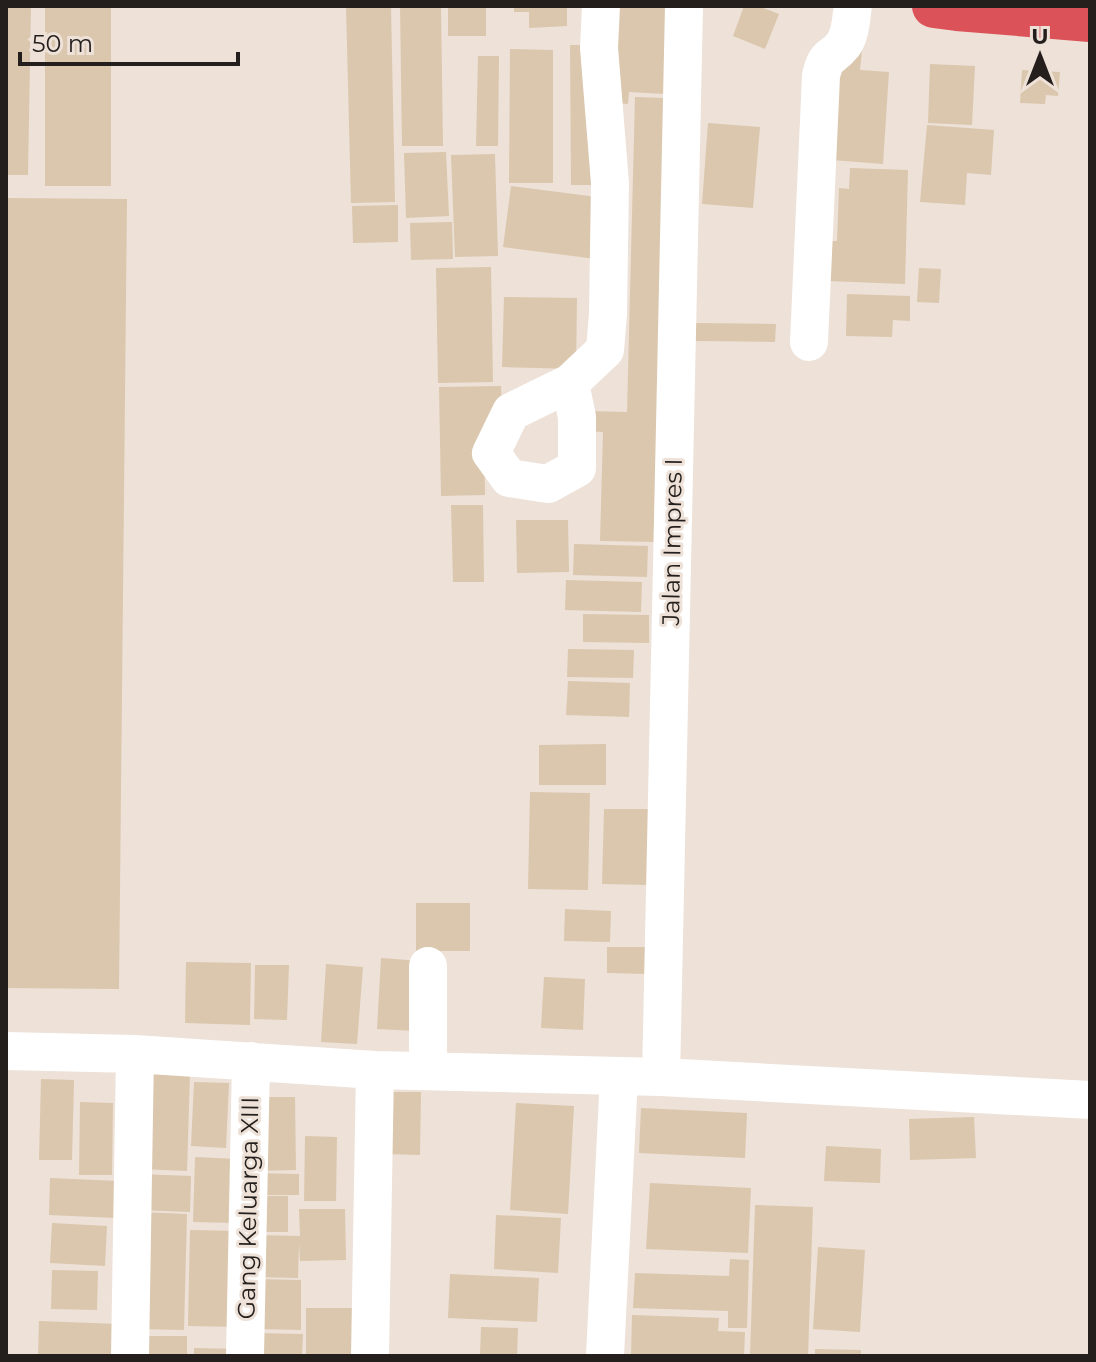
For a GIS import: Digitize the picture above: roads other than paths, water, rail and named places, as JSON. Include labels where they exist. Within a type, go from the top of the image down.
[{"type":"highway","points":[[934,6],[1090,20]]},
{"type":"street","points":[[570,383],[605,350],[608,314],[610,183],[599,48],[601,6]]},
{"type":"street","name":"Jalan Impres I","points":[[661,1077],[684,6]]},
{"type":"street","points":[[809,342],[821,76],[824,60],[844,44],[850,30],[853,6]]},
{"type":"street","points":[[428,966],[428,1071]]},
{"type":"street","points":[[6,1051],[135,1054],[375,1070],[661,1077],[1090,1100]]},
{"type":"street","points":[[130,1356],[135,1054]]},
{"type":"street","name":"Gang Keluarga XIII","points":[[245,1356],[251,1061]]},
{"type":"street","points":[[370,1356],[375,1070]]},
{"type":"street","points":[[605,1356],[619,1076]]}]
